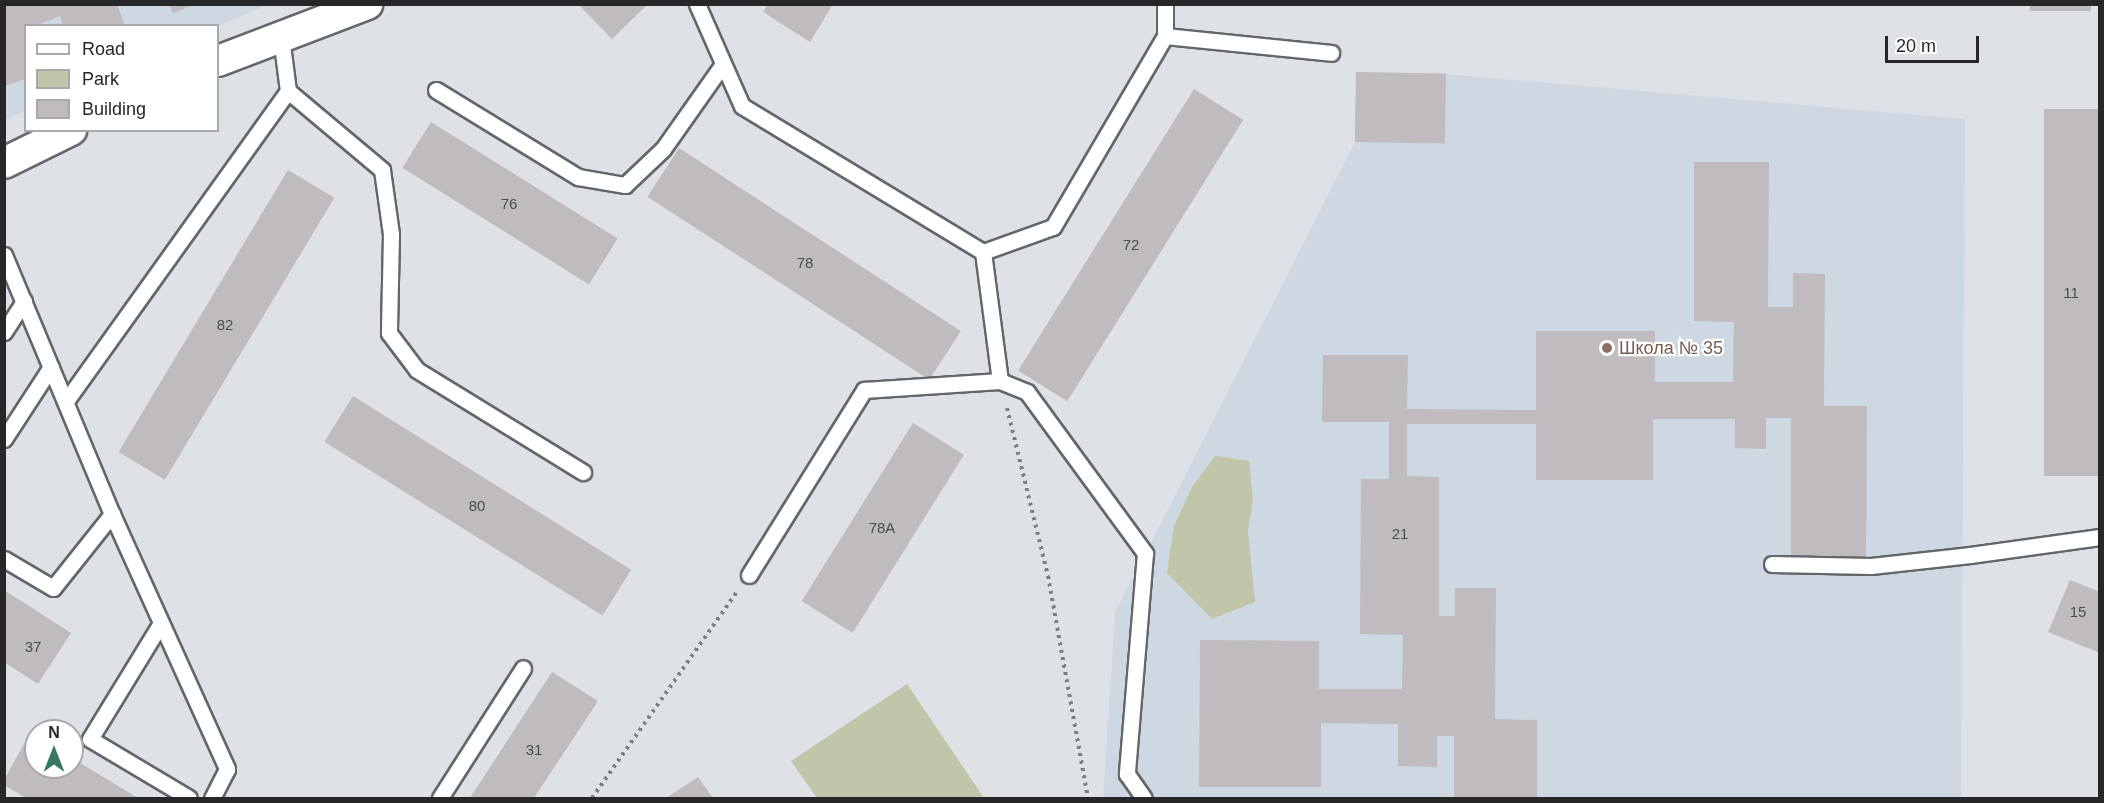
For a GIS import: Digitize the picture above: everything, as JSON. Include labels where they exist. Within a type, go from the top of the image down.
[{"type":"street","points":[[219,61],[367,4]]},
{"type":"street","points":[[4,163],[68,132]]},
{"type":"lane","points":[[697,4],[742,106],[983,252]]},
{"type":"lane","points":[[983,252],[1053,227],[1165,36],[1165,4]]},
{"type":"lane","points":[[1165,36],[1331,53]]},
{"type":"lane","points":[[281,37],[288,91],[382,170],[391,234],[389,333],[417,370],[583,472]]},
{"type":"lane","points":[[436,90],[578,177],[626,185],[663,149],[723,64]]},
{"type":"lane","points":[[66,401],[288,91]]},
{"type":"lane","points":[[983,252],[1000,381]]},
{"type":"lane","points":[[4,255],[112,514],[227,769],[212,798]]},
{"type":"lane","points":[[4,332],[24,302]]},
{"type":"lane","points":[[4,439],[51,367]]},
{"type":"lane","points":[[749,575],[864,390],[1000,381],[1027,392],[1145,553],[1127,774],[1144,798]]},
{"type":"lane","points":[[4,558],[53,588],[112,514]]},
{"type":"lane","points":[[1772,564],[1871,566],[2100,537]]},
{"type":"lane","points":[[161,623],[90,739],[189,798]]},
{"type":"lane","points":[[440,798],[523,668]]},
{"type":"path","points":[[1000,381],[1048,576],[1088,798]]},
{"type":"path","points":[[592,798],[749,575]]},
{"type":"shaded area","points":[[5,5],[267,5],[219,26],[24,24],[24,111],[5,120]]},
{"type":"shaded area","name":"Школа № 35","points":[[1356,72],[1446,74],[1965,119],[1961,798],[1103,798],[1115,613],[1355,142]]},
{"type":"green space","points":[[1215,456],[1249,461],[1253,500],[1248,531],[1255,602],[1212,619],[1167,573],[1174,526],[1192,487]]},
{"type":"green space","points":[[907,684],[984,798],[817,798],[791,761]]},
{"type":"building","points":[[4,4],[117,4],[124,24],[62,24],[60,16],[40,24],[24,24],[24,80],[4,86]]},
{"type":"building","points":[[169,4],[193,4],[193,5],[173,13]]},
{"type":"building","points":[[578,4],[648,4],[612,39]]},
{"type":"building","points":[[768,4],[833,4],[810,42],[763,12]]},
{"type":"building","points":[[2030,4],[2091,4],[2091,11],[2030,11]]},
{"type":"building","points":[[1356,72],[1446,74],[1445,144],[1355,142]]},
{"type":"building","points":[[1194,89],[1243,120],[1067,401],[1018,371]]},
{"type":"building","points":[[2044,109],[2099,109],[2099,476],[2044,476]]},
{"type":"building","points":[[431,122],[618,239],[589,284],[402,168]]},
{"type":"building","points":[[679,148],[961,331],[929,380],[647,197]]},
{"type":"building","points":[[1694,162],[1769,162],[1768,307],[1793,307],[1793,273],[1825,274],[1824,406],[1867,406],[1866,560],[1791,560],[1791,418],[1766,418],[1766,449],[1735,448],[1735,419],[1653,419],[1653,480],[1536,480],[1536,424],[1407,424],[1407,476],[1439,477],[1439,616],[1455,616],[1455,588],[1496,588],[1495,719],[1537,720],[1537,798],[1454,798],[1454,736],[1437,736],[1437,767],[1398,766],[1398,724],[1321,723],[1321,787],[1199,787],[1200,640],[1319,641],[1319,689],[1402,689],[1403,635],[1360,634],[1361,479],[1389,479],[1389,422],[1322,422],[1323,355],[1408,355],[1407,409],[1536,410],[1536,331],[1655,331],[1655,382],[1733,382],[1734,322],[1694,321]]},
{"type":"building","points":[[288,170],[334,198],[165,480],[119,452]]},
{"type":"building","points":[[353,396],[631,570],[603,616],[324,442]]},
{"type":"building","points":[[913,423],[964,455],[853,633],[802,601]]},
{"type":"building","points":[[2070,580],[2100,592],[2100,653],[2048,632]]},
{"type":"building","points":[[4,590],[71,633],[38,684],[4,662]]},
{"type":"building","points":[[552,672],[598,701],[534,798],[470,798]]},
{"type":"building","points":[[24,744],[24,779],[84,779],[84,765],[138,798],[26,798],[4,785],[4,780]]},
{"type":"building","points":[[698,777],[713,798],[666,798]]},
{"type":"place","name":"Школа № 35","points":[[1607,348]]}]
